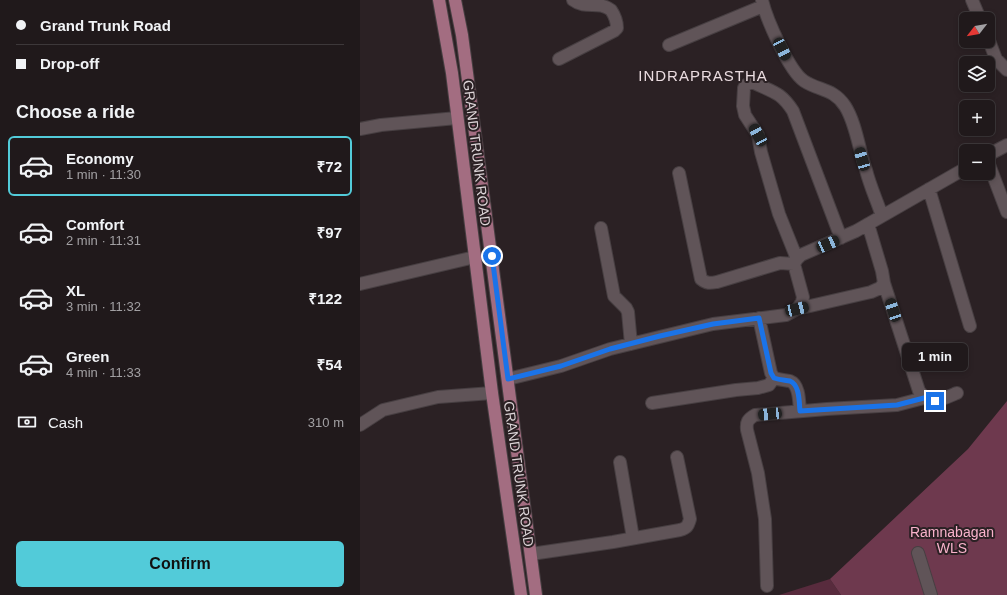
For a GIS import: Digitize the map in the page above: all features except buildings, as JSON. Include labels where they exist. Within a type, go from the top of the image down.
[{"type":"main road","name":"GRAND TRUNK ROAD","points":[[439,0],[452,73],[492,392],[521,595]]},
{"type":"main road","name":"GRAND TRUNK ROAD","points":[[455,0],[462,35],[536,595]]},
{"type":"street","points":[[559,59],[614,31],[617,28],[617,22],[613,12],[604,2],[597,0],[576,2],[573,0]]},
{"type":"street","points":[[972,0],[977,12]]},
{"type":"street","points":[[669,45],[763,3],[772,29],[791,66],[804,81],[828,90],[839,98],[846,108],[882,216]]},
{"type":"street","points":[[992,48],[996,59],[1007,70]]},
{"type":"street","points":[[797,309],[802,302],[803,296],[796,262],[779,214],[761,152],[758,135],[746,115],[743,106],[744,88],[750,83],[752,82],[779,94],[793,111],[841,238]]},
{"type":"street","points":[[360,129],[381,125],[457,118]]},
{"type":"street","points":[[995,152],[1007,145]]},
{"type":"street","points":[[679,173],[701,279],[710,284],[780,263],[796,262],[801,256],[868,224],[959,172]]},
{"type":"street","points":[[995,180],[1007,212]]},
{"type":"street","points":[[929,189],[970,326]]},
{"type":"street","points":[[868,224],[882,271],[884,283],[919,391],[924,398]]},
{"type":"street","points":[[601,228],[614,296],[628,312],[631,344]]},
{"type":"street","points":[[360,284],[475,257]]},
{"type":"street","points":[[508,379],[561,366],[610,349],[713,324],[786,315],[797,309],[870,292],[880,288],[884,283]]},
{"type":"street","points":[[759,318],[771,373],[774,378],[790,381],[794,384],[797,388],[800,411]]},
{"type":"street","points":[[652,403],[758,388],[769,385],[774,378]]},
{"type":"street","points":[[360,425],[383,410],[438,397],[492,392]]},
{"type":"street","points":[[767,586],[765,518],[758,473],[747,423],[748,419],[755,415],[897,405],[924,398],[935,401],[957,394]]},
{"type":"street","points":[[531,554],[634,538],[686,528],[689,525],[690,519],[677,457]]},
{"type":"street","points":[[620,462],[634,538]]},
{"type":"street","points":[[918,553],[931,595]]},
{"type":"shaded area","points":[[830,579],[841,595],[779,595]]},
{"type":"green space","name":"Ramnabagan WLS","points":[[1007,401],[1007,595],[841,595],[830,579],[968,449]]},
{"type":"district","name":"INDRAPRASTHA","points":[[703,75]]},
{"type":"route","points":[[492,256],[508,379],[561,366],[610,349],[660,336],[713,324],[759,318],[771,373],[774,378],[790,381],[794,384],[797,388],[800,411],[897,405],[924,398],[935,401]]}]
